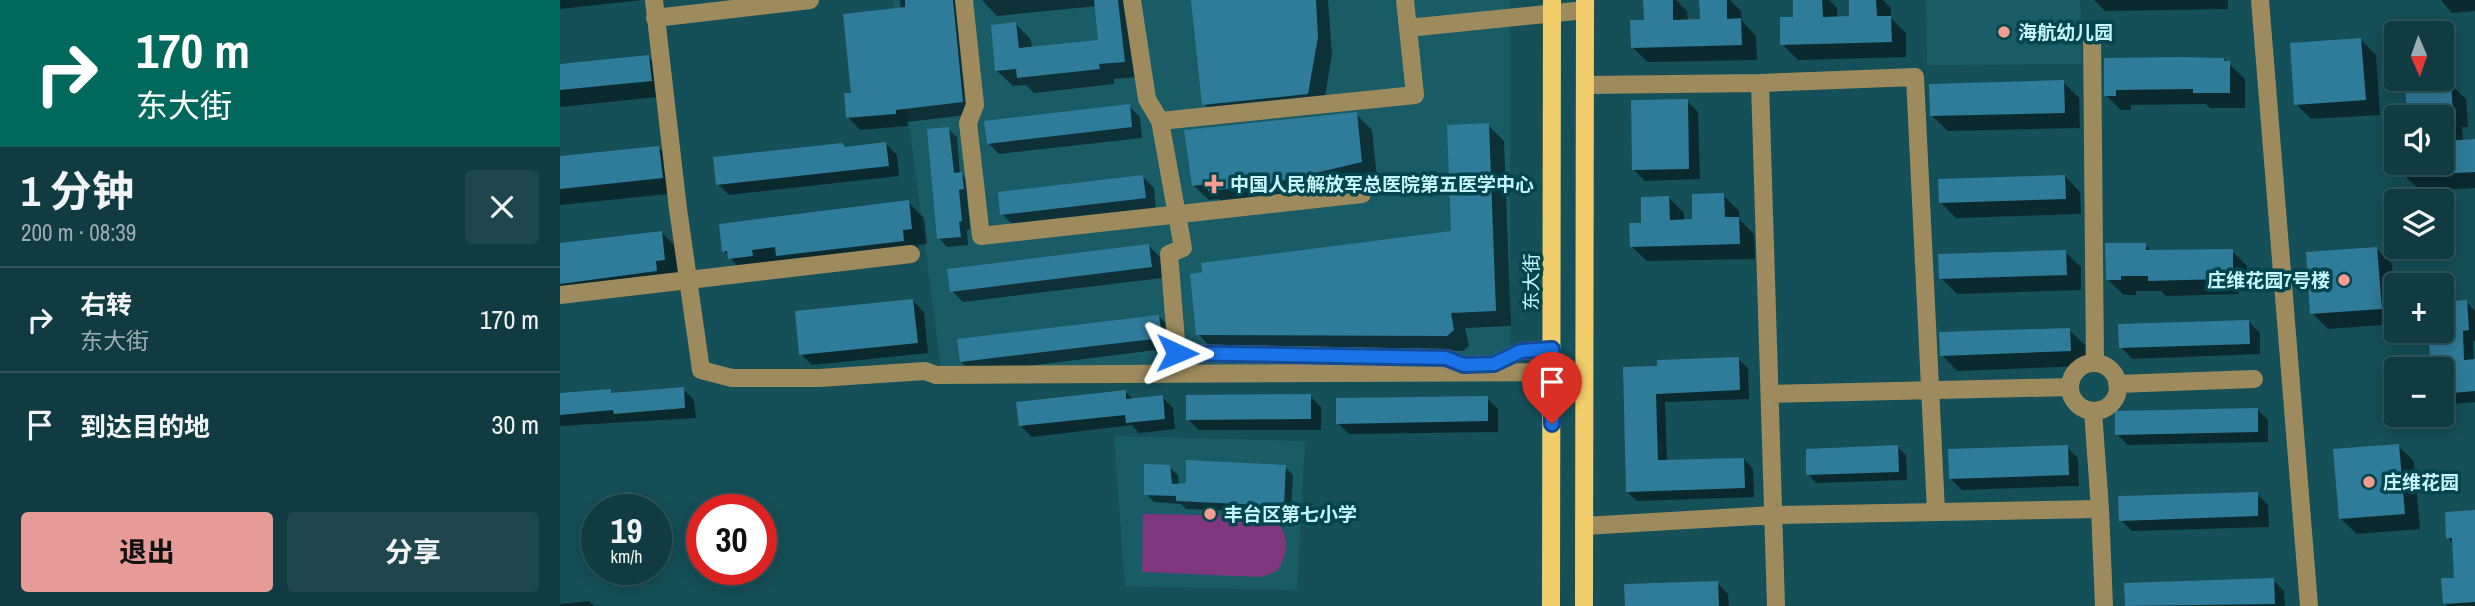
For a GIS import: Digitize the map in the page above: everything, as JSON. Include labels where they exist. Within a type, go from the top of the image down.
[{"type":"main road","points":[[1584,606],[1585,5]]},
{"type":"main road","name":"东大街","points":[[1551,606],[1552,6]]},
{"type":"street","points":[[810,0],[655,9],[701,370],[732,378],[819,378],[925,372],[936,375],[1552,372]]},
{"type":"street","points":[[964,0],[975,106],[968,123],[981,236],[1362,194]]},
{"type":"street","points":[[1132,0],[1147,99],[1160,121],[1183,248],[1169,254],[1177,353],[1446,358],[1464,365],[1494,364],[1521,351],[1552,349]]},
{"type":"street","points":[[1160,121],[1415,94],[1405,0]]},
{"type":"street","points":[[2260,0],[2309,606]]},
{"type":"street","points":[[1408,28],[1552,6],[1585,5]]},
{"type":"street","points":[[2092,37],[2095,363]]},
{"type":"street","points":[[1585,85],[1760,83],[1916,77],[1936,511]]},
{"type":"street","points":[[1760,83],[1776,606]]},
{"type":"street","points":[[560,295],[911,254]]},
{"type":"street","points":[[2095,363],[2110,370],[2118,384],[2117,392],[2109,406],[2094,411],[2079,407],[2070,387],[2071,379],[2080,367],[2095,363]]},
{"type":"street","points":[[2118,384],[2254,379]]},
{"type":"street","points":[[1770,394],[2070,387]]},
{"type":"street","points":[[2094,411],[2104,606]]},
{"type":"street","points":[[1584,526],[1773,515],[2100,509]]},
{"type":"shaded area","name":"中国人民解放军总医院第五医学中心","points":[[893,0],[1510,0],[1510,368],[941,369]]},
{"type":"shaded area","name":"海航幼儿园","points":[[1926,0],[2080,0],[2082,64],[1927,65]]},
{"type":"shaded area","name":"丰台区第七小学","points":[[1114,436],[1305,441],[1297,590],[1125,586]]},
{"type":"shaded area","points":[[1143,514],[1271,516],[1285,535],[1286,549],[1277,571],[1261,577],[1142,572]]},
{"type":"building","points":[[905,0],[953,0],[963,102],[896,110],[896,114],[846,118],[844,93],[851,93],[843,14],[905,7]]},
{"type":"building","points":[[1094,0],[1118,0],[1125,62],[1099,64],[1100,69],[1017,78],[1016,69],[995,71],[991,25],[1016,22],[1019,48],[1098,40]]},
{"type":"building","points":[[1191,0],[1316,0],[1318,37],[1308,94],[1202,105]]},
{"type":"building","points":[[1643,0],[1673,0],[1673,20],[1700,19],[1699,0],[1727,0],[1727,19],[1741,18],[1742,45],[1631,48],[1630,20],[1644,20]]},
{"type":"building","points":[[1793,0],[1822,0],[1823,17],[1849,16],[1849,0],[1876,0],[1877,16],[1891,16],[1892,42],[1780,45],[1780,17],[1793,17]]},
{"type":"building","points":[[2361,38],[2366,100],[2294,105],[2290,43]]},
{"type":"building","points":[[649,55],[652,81],[560,90],[560,64]]},
{"type":"building","points":[[2104,58],[2224,58],[2224,61],[2230,61],[2230,93],[2193,93],[2193,89],[2116,90],[2116,96],[2104,96]]},
{"type":"building","points":[[2064,80],[2065,113],[1930,116],[1929,84]]},
{"type":"building","points":[[2405,91],[2452,91],[2453,105],[2406,105]]},
{"type":"building","points":[[1688,99],[1689,169],[1632,170],[1631,100]]},
{"type":"building","points":[[1130,104],[1132,127],[987,144],[984,121]]},
{"type":"building","points":[[1357,112],[1362,162],[1265,185],[1208,191],[1208,184],[1192,186],[1184,130]]},
{"type":"building","points":[[1489,123],[1496,311],[1451,313],[1454,330],[1447,336],[1196,335],[1190,274],[1202,272],[1201,263],[1451,231],[1447,125]]},
{"type":"building","points":[[949,127],[954,173],[962,172],[964,189],[959,190],[961,237],[937,239],[927,129]]},
{"type":"building","points":[[2475,139],[2475,172],[2454,173],[2454,140]]},
{"type":"building","points":[[886,142],[889,166],[716,185],[713,157],[842,143],[845,147]]},
{"type":"building","points":[[659,146],[663,178],[560,189],[560,156]]},
{"type":"building","points":[[1143,175],[1146,198],[1000,215],[998,192]]},
{"type":"building","points":[[2065,175],[2066,199],[1939,203],[1938,179]]},
{"type":"building","points":[[1724,193],[1725,217],[1739,217],[1740,244],[1630,247],[1629,223],[1641,223],[1641,197],[1669,196],[1670,220],[1692,219],[1692,194]]},
{"type":"building","points":[[909,200],[912,229],[903,230],[904,241],[776,256],[775,247],[752,250],[753,256],[728,259],[727,251],[722,252],[719,224]]},
{"type":"building","points":[[662,231],[665,260],[656,261],[657,271],[560,284],[560,243]]},
{"type":"building","points":[[2105,243],[2146,243],[2146,250],[2233,249],[2233,276],[2223,276],[2223,279],[2148,281],[2148,276],[2121,276],[2121,280],[2106,280]]},
{"type":"building","points":[[1149,244],[1152,267],[950,292],[947,269]]},
{"type":"building","name":"庄维花园7号楼","points":[[2377,247],[2382,309],[2310,314],[2306,252]]},
{"type":"building","points":[[2066,250],[2067,275],[1939,279],[1938,254]]},
{"type":"building","points":[[913,299],[918,343],[799,355],[795,311]]},
{"type":"building","points":[[2467,300],[2469,330],[2463,331],[2464,360],[2475,359],[2475,391],[2454,393],[2454,357],[2430,357],[2429,343],[2454,343],[2454,301]]},
{"type":"building","points":[[1159,315],[1162,338],[960,362],[957,339]]},
{"type":"building","points":[[2249,320],[2250,344],[2119,348],[2118,324]]},
{"type":"building","points":[[2070,328],[2071,351],[1940,356],[1939,332]]},
{"type":"building","points":[[1739,357],[1740,390],[1656,394],[1658,460],[1744,458],[1745,488],[1626,492],[1623,367],[1657,366],[1657,360]]},
{"type":"building","points":[[684,387],[685,408],[560,415],[560,393],[611,389],[611,393]]},
{"type":"building","points":[[1126,390],[1126,399],[1163,395],[1165,419],[1126,423],[1125,415],[1019,426],[1016,402]]},
{"type":"building","points":[[1311,394],[1311,419],[1186,420],[1186,395]]},
{"type":"building","points":[[1488,396],[1488,421],[1336,424],[1336,398]]},
{"type":"building","points":[[2258,408],[2258,432],[2115,435],[2115,411]]},
{"type":"building","name":"庄维花园","points":[[2399,444],[2405,514],[2339,519],[2333,449]]},
{"type":"building","points":[[1898,445],[1899,472],[1806,475],[1806,449]]},
{"type":"building","points":[[2068,445],[2069,475],[1949,479],[1948,449]]},
{"type":"building","points":[[1186,460],[1286,465],[1284,506],[1176,501],[1176,496],[1144,495],[1144,464],[1170,465],[1172,484],[1186,483]]},
{"type":"building","points":[[2258,492],[2258,516],[2119,521],[2118,496]]},
{"type":"building","points":[[2475,510],[2475,602],[2443,604],[2441,578],[2454,578],[2452,538],[2446,539],[2445,512]]},
{"type":"building","points":[[2274,578],[2275,604],[2125,606],[2124,583]]},
{"type":"building","points":[[1718,581],[1719,606],[1625,606],[1624,584]]},
{"type":"place","name":"海航幼儿园","points":[[2004,32]]},
{"type":"place","name":"中国人民解放军总医院第五医学中心","points":[[1214,184]]},
{"type":"place","name":"庄维花园7号楼","points":[[2344,280]]},
{"type":"place","name":"庄维花园","points":[[2369,482]]},
{"type":"place","name":"丰台区第七小学","points":[[1210,514]]},
{"type":"route","points":[[1177,353],[1446,358],[1464,365],[1494,364],[1521,351],[1552,349],[1552,424]]}]
